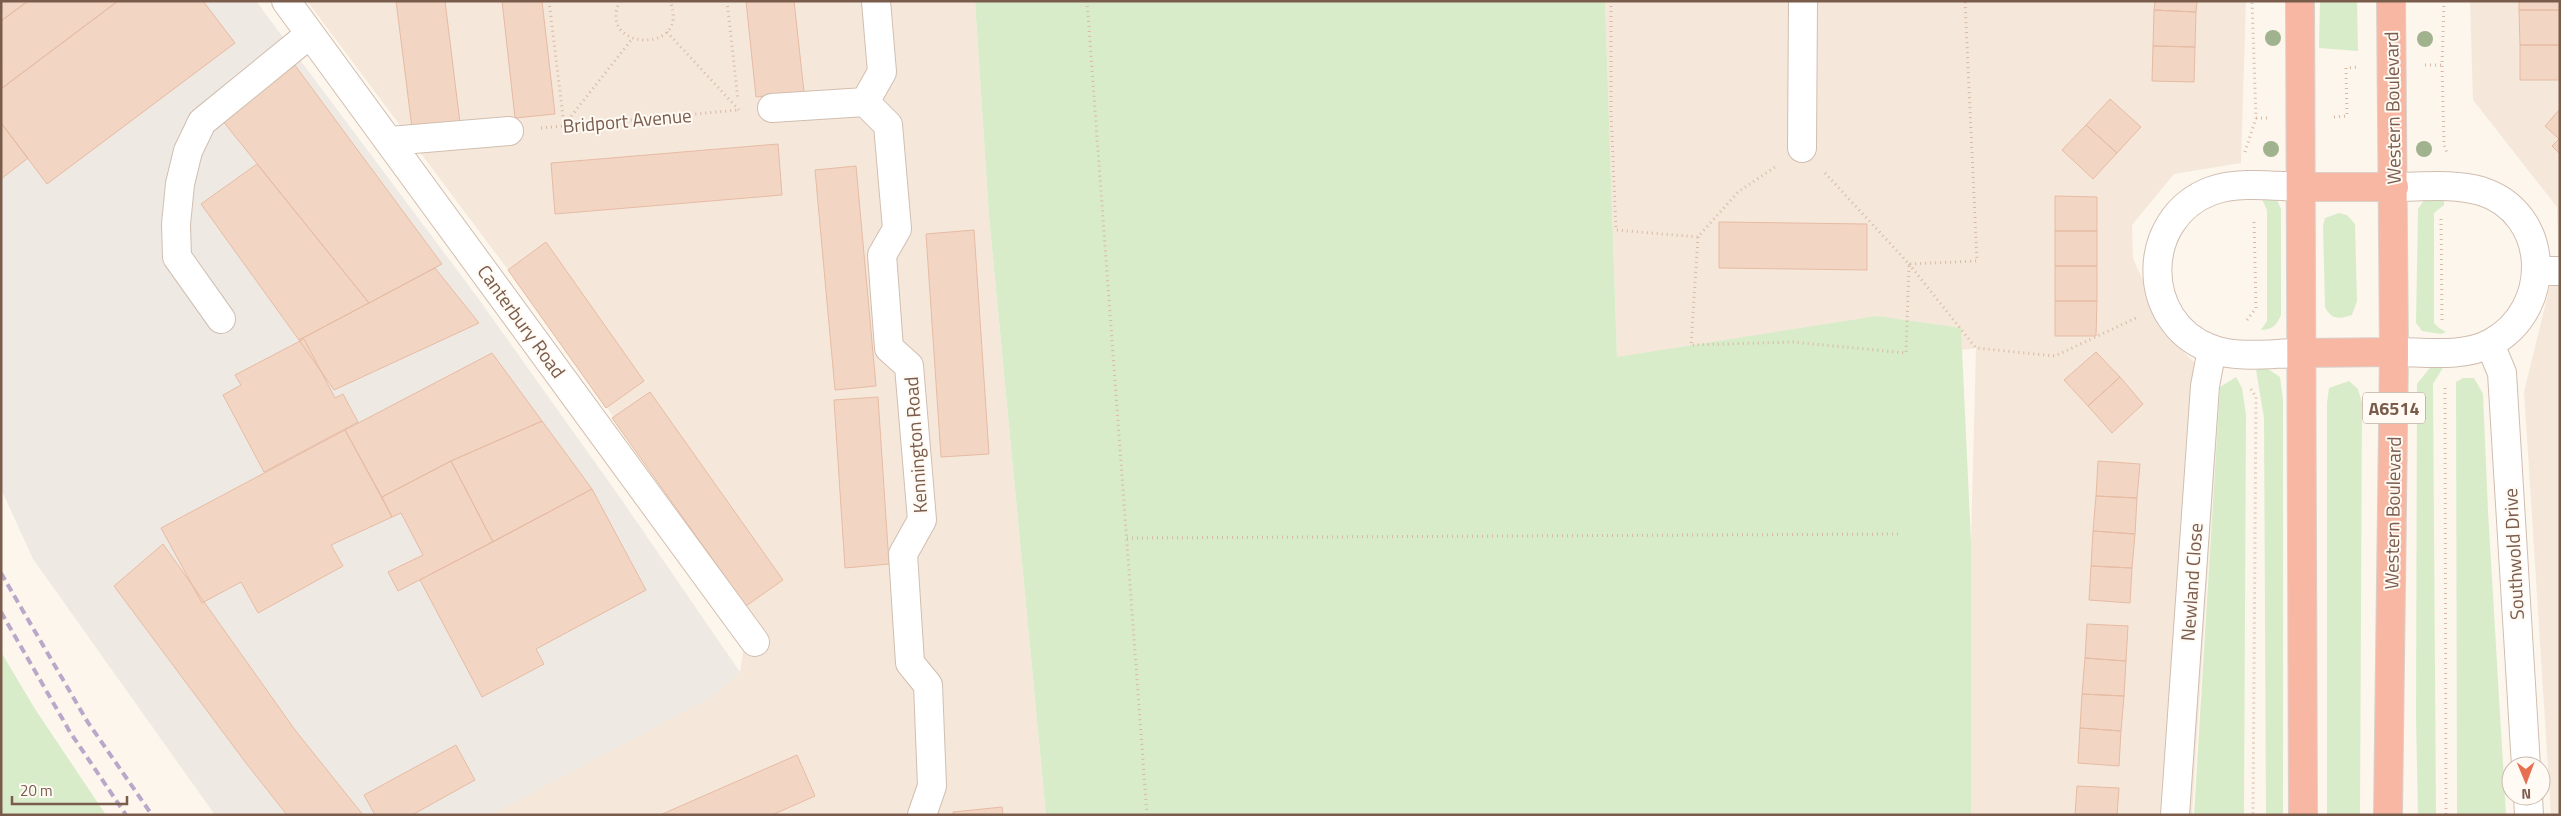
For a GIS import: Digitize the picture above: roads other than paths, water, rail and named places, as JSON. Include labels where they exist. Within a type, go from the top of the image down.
[{"type":"highway","points":[[2300,1],[2303,815]]},
{"type":"highway","name":"Western Boulevard","points":[[2388,815],[2394,352],[2391,1]]},
{"type":"highway","points":[[2301,187],[2394,187]]},
{"type":"highway","points":[[2302,353],[2394,352]]},
{"type":"street","name":"Canterbury Road","points":[[286,1],[756,642]]},
{"type":"street","points":[[772,108],[865,102],[882,72],[876,1]]},
{"type":"street","points":[[1802,148],[1803,1]]},
{"type":"street","points":[[221,319],[177,257],[176,224],[180,184],[188,151],[202,122],[310,34]]},
{"type":"street","name":"Kennington Road","points":[[865,102],[888,125],[897,229],[882,255],[889,348],[910,366],[922,520],[903,554],[910,663],[928,685],[932,786],[922,815]]},
{"type":"street","points":[[390,141],[509,131]]},
{"type":"street","points":[[2301,187],[2240,186],[2212,191],[2192,201],[2176,216],[2164,234],[2158,254],[2156,276],[2164,305],[2180,328],[2194,340],[2212,349],[2240,354],[2302,353]]},
{"type":"street","points":[[2394,187],[2456,187],[2482,192],[2500,201],[2516,215],[2530,238],[2534,250],[2548,271],[2534,290],[2527,309],[2516,325],[2490,344],[2458,352],[2394,352]]},
{"type":"street","name":"Southwold Drive","points":[[2490,344],[2502,373],[2525,756]]},
{"type":"street","name":"Newland Close","points":[[2175,815],[2205,386],[2212,349]]},
{"type":"railway","points":[[1,573],[87,721],[152,815]]},
{"type":"railway","points":[[1,612],[70,732],[126,815]]}]
